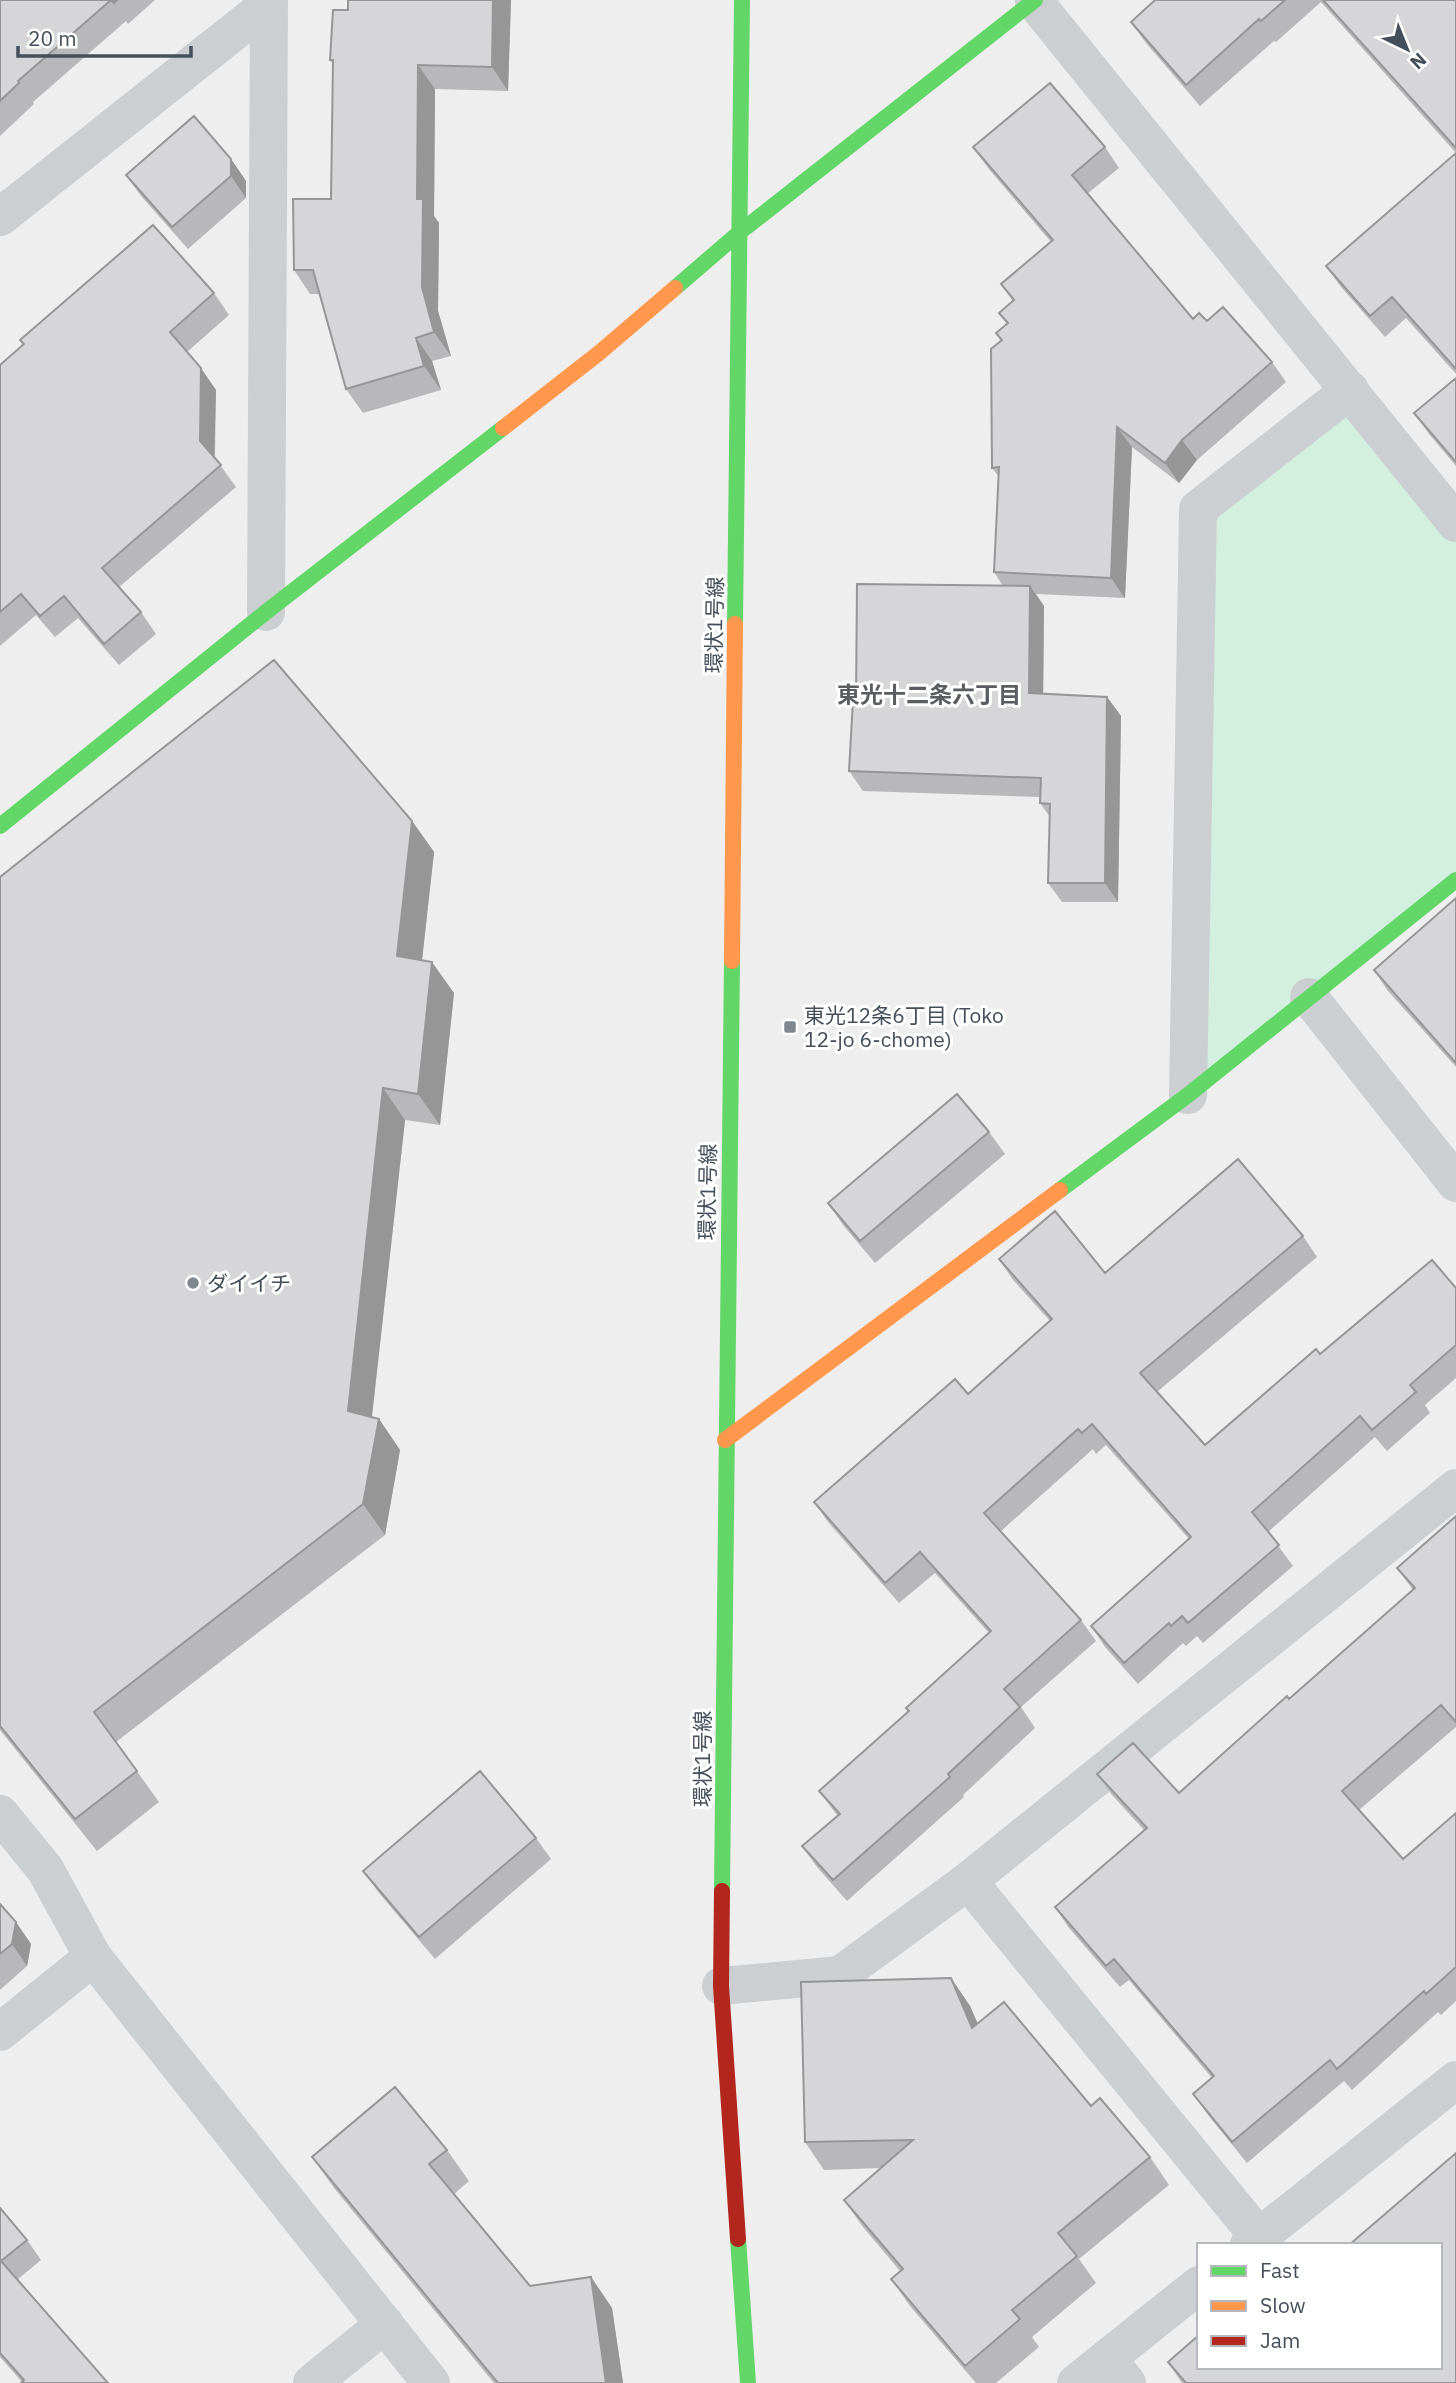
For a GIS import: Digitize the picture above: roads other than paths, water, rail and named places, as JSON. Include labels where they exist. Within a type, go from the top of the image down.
[{"type":"main road","name":"環状1号線","points":[[742,0],[721,1986],[748,2383]]},
{"type":"main road","points":[[0,826],[266,612],[599,353],[740,232],[1035,1]]},
{"type":"main road","points":[[725,1440],[1188,1095],[1456,880]]},
{"type":"street","points":[[1035,1],[1456,523]]},
{"type":"street","points":[[0,217],[269,2]]},
{"type":"street","points":[[266,612],[269,2]]},
{"type":"street","points":[[1188,1095],[1198,509],[1350,390]]},
{"type":"street","points":[[1308,997],[1456,1183]]},
{"type":"street","points":[[721,1986],[840,1975],[968,1881],[1456,1488]]},
{"type":"street","points":[[0,1814],[46,1869],[93,1957],[431,2383]]},
{"type":"street","points":[[968,1881],[1254,2241],[1456,2080]]},
{"type":"street","points":[[0,2032],[93,1957]]},
{"type":"street","points":[[1076,2383],[1117,2371],[1197,2287]]},
{"type":"street","points":[[312,2383],[385,2324]]},
{"type":"place","name":"東光12条6丁目 (Toko 12-jo 6-chome)","points":[[790,1027]]},
{"type":"place","name":"ダイイチ","points":[[193,1283]]},
{"type":"district","name":"東光十二条六丁目","points":[[929,694]]}]
